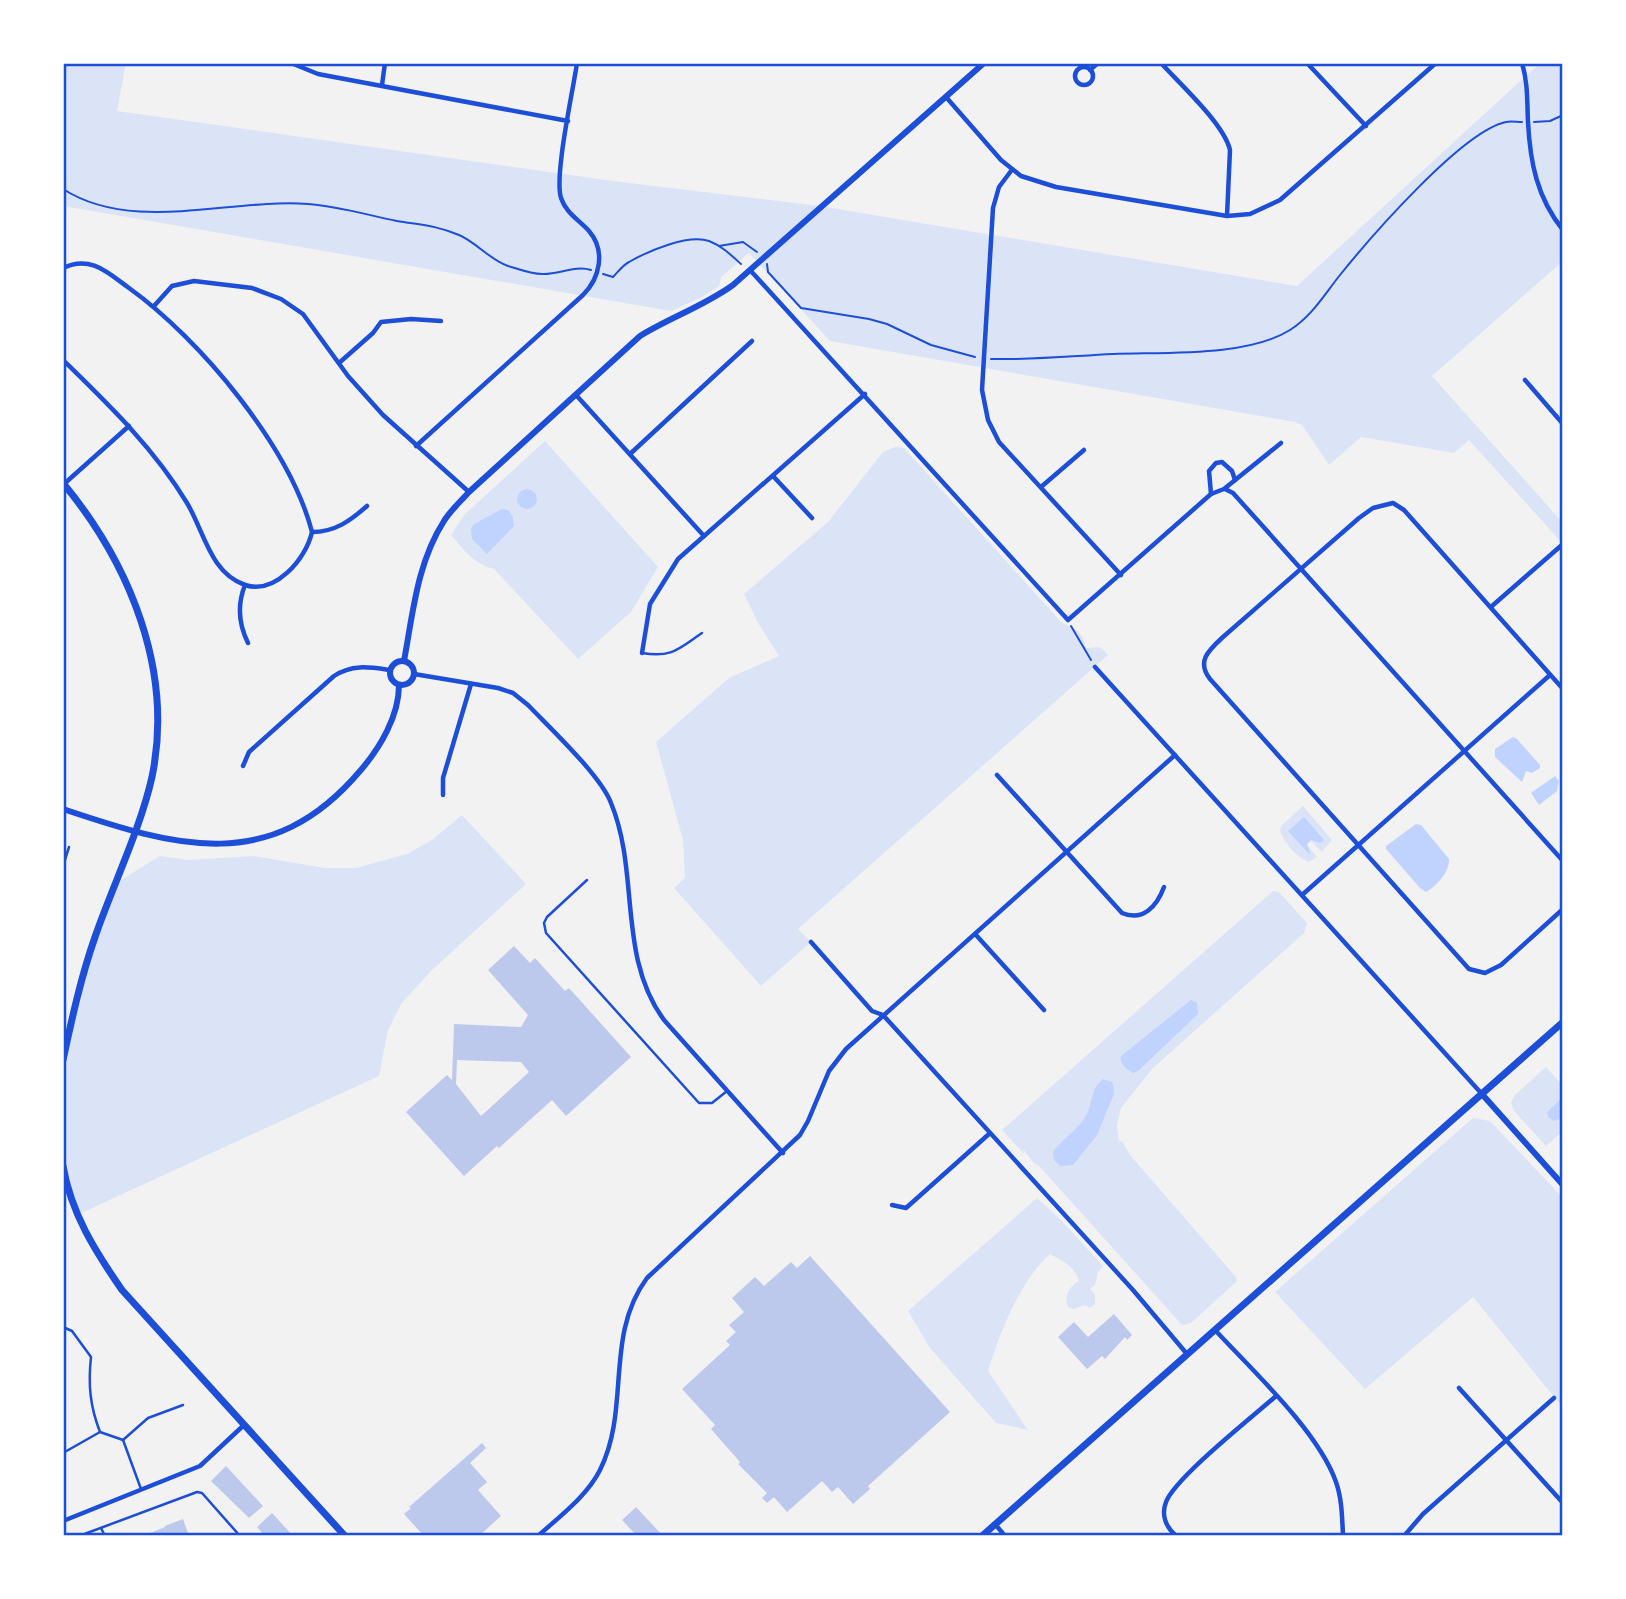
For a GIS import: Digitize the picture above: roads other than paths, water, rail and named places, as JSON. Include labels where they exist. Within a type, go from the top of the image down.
[{"type":"main road","points":[[63,484],[98,529],[123,575],[145,632],[154,670],[157,703],[152,774],[145,802],[76,996],[63,1060]]},
{"type":"main road","points":[[982,1536],[1563,1022]]},
{"type":"main road","points":[[63,1166],[69,1196],[77,1215],[122,1290],[345,1536]]},
{"type":"street","points":[[291,63],[307,71],[568,121]]},
{"type":"street","points":[[382,85],[385,63]]},
{"type":"street","points":[[416,446],[583,295],[592,286],[598,273],[599,258],[594,237],[566,209],[561,199],[559,180],[577,63]]},
{"type":"street","points":[[404,661],[426,555],[445,519],[469,492],[640,336],[669,319],[703,305],[733,285],[984,63]]},
{"type":"street","points":[[1090,70],[1098,63]]},
{"type":"street","points":[[1161,63],[1228,141],[1230,150],[1227,216]]},
{"type":"street","points":[[1307,63],[1366,126]]},
{"type":"street","points":[[946,97],[1012,170],[1029,180],[1227,216],[1250,214],[1280,200],[1436,63]]},
{"type":"street","points":[[1522,63],[1528,84],[1531,162],[1546,205],[1563,230]]},
{"type":"street","points":[[1085,68],[1090,70],[1093,75],[1090,83],[1085,85],[1077,82],[1077,71],[1085,68]]},
{"type":"street","points":[[1012,170],[999,187],[994,201],[983,400],[999,442],[1121,575]]},
{"type":"street","points":[[63,268],[73,263],[88,262],[110,274],[154,306],[202,352],[269,440],[300,499],[312,532],[303,556],[279,578],[263,586],[252,587],[225,574],[214,559],[187,503],[129,426],[63,360]]},
{"type":"street","points":[[750,270],[1068,620],[1211,494],[1224,489],[1281,443]]},
{"type":"street","points":[[154,306],[172,286],[184,282],[252,288],[282,299],[303,314],[348,376],[383,415],[469,492]]},
{"type":"street","points":[[339,363],[373,333],[381,322],[411,319],[441,321]]},
{"type":"street","points":[[630,454],[752,341]]},
{"type":"street","points":[[1525,380],[1563,424]]},
{"type":"street","points":[[642,653],[648,612],[660,586],[678,559],[865,394]]},
{"type":"street","points":[[576,395],[704,536]]},
{"type":"street","points":[[63,484],[129,426]]},
{"type":"street","points":[[1041,487],[1084,450]]},
{"type":"street","points":[[1211,494],[1209,471],[1216,463],[1222,462],[1235,480]]},
{"type":"street","points":[[773,476],[812,518]]},
{"type":"street","points":[[1224,489],[1233,493],[1563,861]]},
{"type":"street","points":[[1563,689],[1492,606],[1401,507],[1394,503],[1365,513],[1223,637],[1203,662],[1210,679],[1469,969],[1485,973],[1500,965],[1563,909]]},
{"type":"street","points":[[312,532],[332,530],[367,506]]},
{"type":"street","points":[[1492,606],[1563,544]]},
{"type":"street","points":[[245,584],[239,606],[242,632],[248,643]]},
{"type":"street","points":[[404,661],[411,666],[414,674],[408,684],[399,685],[390,678],[390,670],[395,663],[404,661]]},
{"type":"street","points":[[243,766],[249,752],[344,669],[361,666],[390,670]]},
{"type":"street","points":[[1095,667],[1563,1185]]},
{"type":"street","points":[[414,674],[513,693],[528,705],[606,792],[621,835],[635,947],[644,983],[664,1020],[783,1153]]},
{"type":"street","points":[[1302,895],[1551,675]]},
{"type":"street","points":[[443,795],[443,778],[471,684]]},
{"type":"street","points":[[63,809],[133,833],[195,844],[225,845],[254,840],[299,822],[336,795],[366,763],[388,727],[397,705],[399,685]]},
{"type":"street","points":[[538,1536],[583,1493],[594,1480],[605,1459],[613,1428],[626,1318],[637,1291],[647,1278],[783,1153],[806,1126],[820,1089],[834,1063],[883,1015],[1175,755]]},
{"type":"street","points":[[997,775],[1118,910],[1126,915],[1145,914],[1157,902],[1164,887]]},
{"type":"street","points":[[976,935],[1044,1010]]},
{"type":"street","points":[[811,942],[873,1011],[883,1015],[1133,1290],[1187,1354]]},
{"type":"street","points":[[892,1205],[906,1208],[989,1134]]},
{"type":"street","points":[[1215,1329],[1296,1418],[1328,1464],[1342,1507],[1343,1536],[1354,1536]]},
{"type":"street","points":[[1459,1388],[1563,1503]]},
{"type":"street","points":[[1176,1536],[1164,1518],[1166,1502],[1171,1493],[1276,1396]]},
{"type":"street","points":[[1405,1536],[1423,1514],[1554,1398]]},
{"type":"street","points":[[63,1521],[200,1466],[244,1425]]},
{"type":"street","points":[[995,1524],[1006,1536]]},
{"type":"lane","points":[[642,653],[660,656],[667,654],[702,633]]},
{"type":"lane","points":[[63,866],[69,847]]},
{"type":"lane","points":[[587,880],[547,917],[544,923],[546,933],[699,1103],[712,1103],[727,1091]]},
{"type":"lane","points":[[63,1327],[72,1331],[91,1357],[89,1377],[92,1410],[100,1432]]},
{"type":"lane","points":[[123,1440],[148,1418],[183,1405]]},
{"type":"lane","points":[[63,1453],[100,1432],[123,1440]]},
{"type":"lane","points":[[123,1440],[141,1489]]},
{"type":"lane","points":[[79,1536],[197,1492],[202,1493],[240,1536]]},
{"type":"lane","points":[[101,1528],[105,1536]]},
{"type":"water","points":[[527,489],[534,492],[537,499],[534,506],[527,509],[520,506],[517,499],[520,492]]},
{"type":"water","points":[[502,509],[508,510],[513,517],[514,526],[487,554],[472,539],[471,529],[474,524]]},
{"type":"water","points":[[1513,737],[1540,765],[1540,768],[1532,773],[1526,771],[1522,782],[1495,757],[1495,749]]},
{"type":"water","points":[[1555,776],[1559,781],[1557,791],[1539,805],[1531,793]]},
{"type":"water","points":[[1304,817],[1324,840],[1321,843],[1311,840],[1307,844],[1309,854],[1288,831]]},
{"type":"water","points":[[1416,824],[1421,825],[1449,859],[1442,878],[1426,892],[1386,849],[1386,846]]},
{"type":"water","points":[[1191,1000],[1197,1003],[1198,1014],[1138,1071],[1133,1073],[1126,1068],[1121,1056]]},
{"type":"water","points":[[1103,1079],[1112,1082],[1114,1094],[1097,1135],[1073,1165],[1060,1166],[1054,1160],[1053,1152],[1082,1121],[1095,1089]]},
{"type":"water","points":[[1563,1100],[1563,1118],[1554,1121],[1548,1117],[1547,1112]]}]
